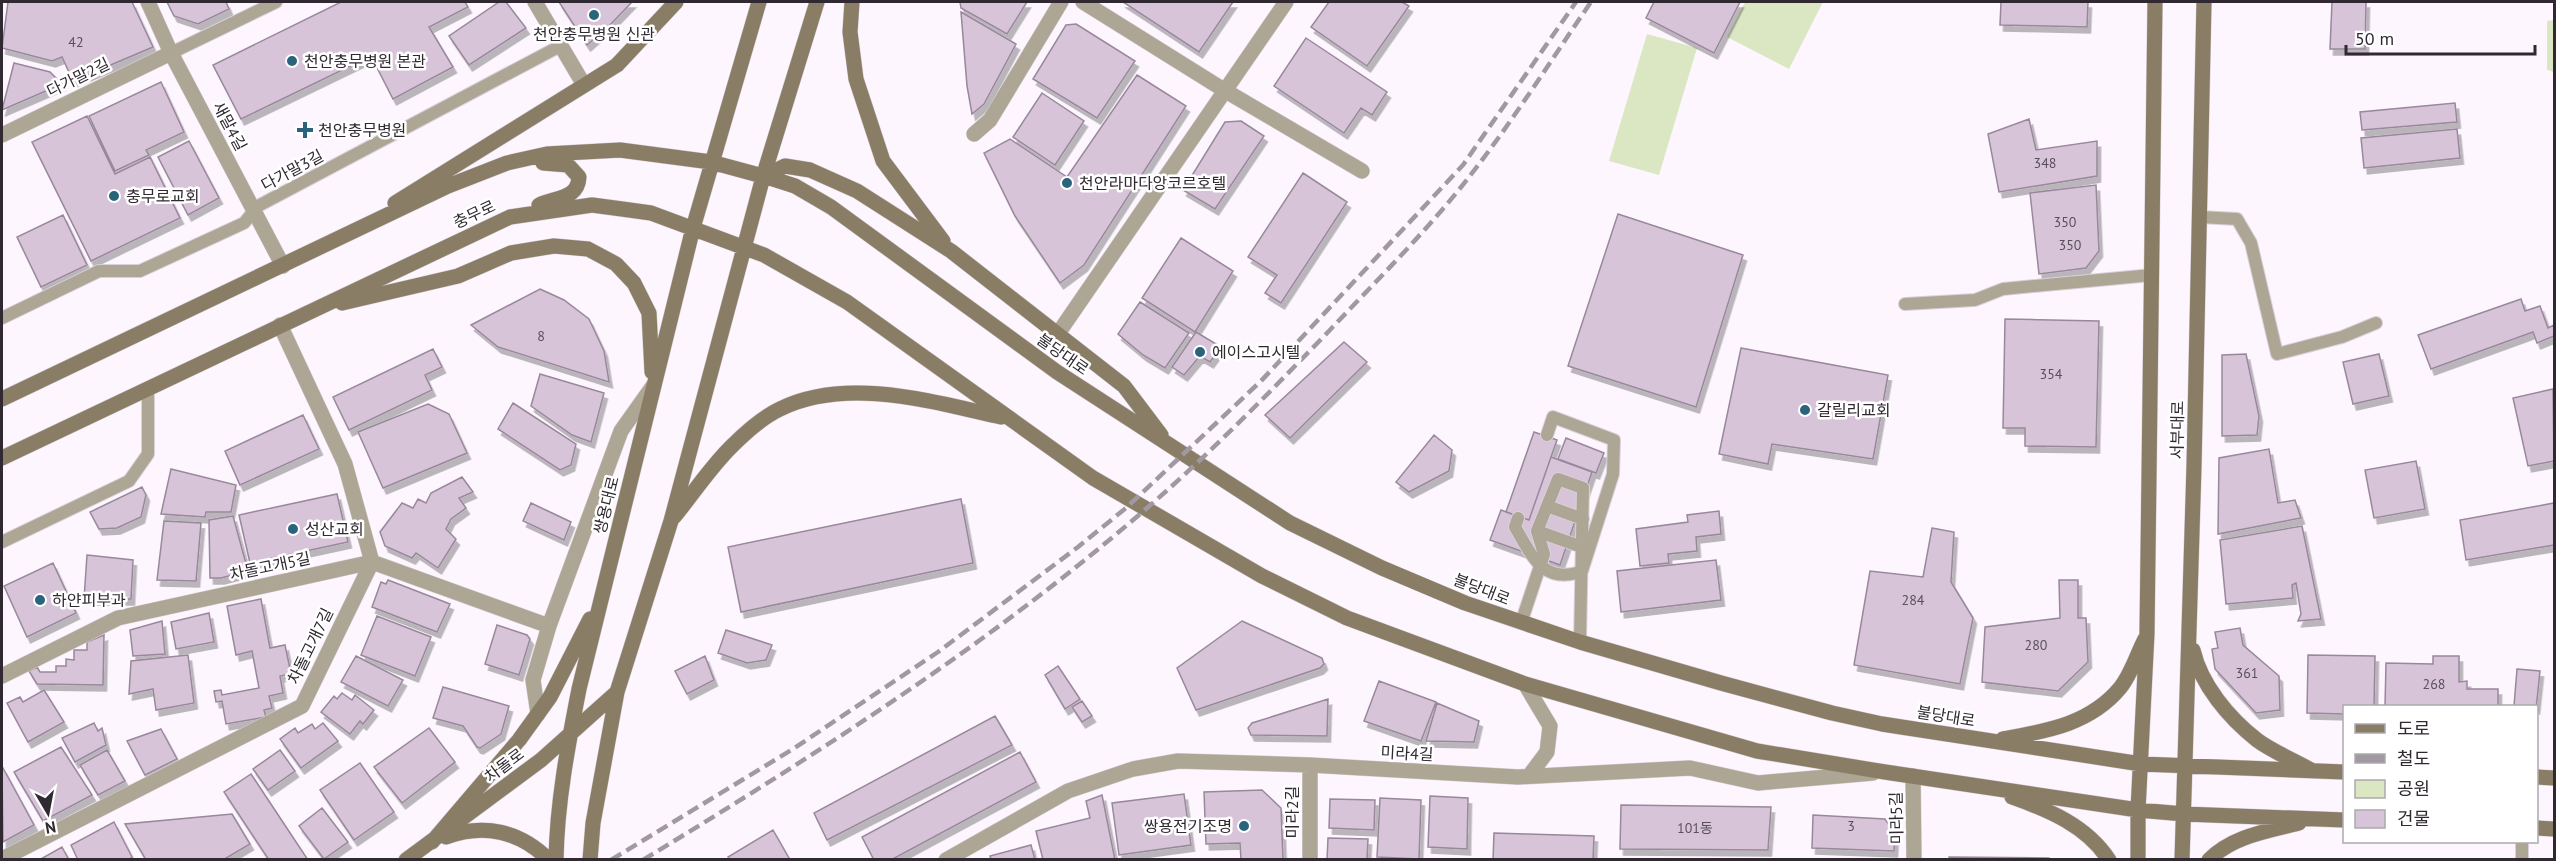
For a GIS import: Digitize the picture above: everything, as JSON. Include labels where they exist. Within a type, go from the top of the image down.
[{"type":"main road","points":[[333,242],[616,65],[663,19],[676,2]]},
{"type":"main road","points":[[711,162],[759,2]]},
{"type":"main road","points":[[590,860],[593,823],[617,692],[671,522],[763,177],[817,2]]},
{"type":"main road","points":[[852,2],[850,32],[856,79],[883,161],[951,251]]},
{"type":"main road","name":"서부대로","points":[[2138,860],[2138,810],[2148,633],[2155,2]]},
{"type":"main road","name":"서부대로","points":[[2182,860],[2205,2]]},
{"type":"main road","name":"충무로","points":[[2,399],[448,186],[507,163],[547,154],[620,150],[711,162]]},
{"type":"main road","name":"불당대로","points":[[711,162],[795,186],[831,207],[1057,372],[1290,523],[1382,568],[1521,623],[1580,642],[1832,713],[1990,741],[2141,764],[2343,772]]},
{"type":"main road","name":"쌍용대로","points":[[556,860],[556,834],[570,734],[653,386],[711,162]]},
{"type":"main road","points":[[507,163],[568,165],[579,177],[579,186],[574,193],[510,217]]},
{"type":"main road","points":[[763,177],[785,166],[810,170],[857,191],[951,251],[1124,386],[1168,445]]},
{"type":"main road","name":"충무로","points":[[2,458],[510,217],[591,205],[651,213],[744,249]]},
{"type":"main road","points":[[312,309],[458,276],[512,253],[554,246],[588,249],[616,264],[624,272],[634,283],[649,313],[653,386]]},
{"type":"main road","points":[[744,249],[790,269],[847,302],[1094,478],[1262,576],[1347,618],[1525,684],[1757,750],[1885,772],[2138,810],[2343,820]]},
{"type":"main road","points":[[671,522],[731,447],[756,425],[780,409],[822,396],[855,392],[914,398],[1009,418]]},
{"type":"main road","points":[[432,842],[519,740],[550,697],[601,598]]},
{"type":"main road","points":[[1990,741],[2051,730],[2086,718],[2120,688],[2148,633]]},
{"type":"main road","points":[[2189,635],[2196,663],[2212,695],[2258,740],[2313,771]]},
{"type":"main road","name":"차돌로","points":[[406,860],[541,760],[617,692]]},
{"type":"main road","points":[[2538,777],[2554,778]]},
{"type":"main road","points":[[1969,783],[2035,805],[2087,833],[2109,860]]},
{"type":"main road","points":[[2209,860],[2216,852],[2241,838],[2320,819]]},
{"type":"main road","points":[[2538,828],[2554,829]]},
{"type":"main road","points":[[432,842],[465,830],[500,830],[523,840],[549,860]]},
{"type":"street","name":"새말4길","points":[[148,2],[171,52],[283,266]]},
{"type":"street","points":[[535,2],[584,85]]},
{"type":"street","points":[[974,134],[990,120],[1061,2]]},
{"type":"street","points":[[1083,2],[1224,90],[1362,171]]},
{"type":"street","points":[[1057,335],[1286,2]]},
{"type":"street","name":"다가말2길","points":[[2,135],[171,52]]},
{"type":"street","points":[[280,325],[345,464],[372,562],[549,626]]},
{"type":"street","points":[[538,714],[533,680],[549,626],[621,431],[653,386]]},
{"type":"street","name":"차돌고개5길","points":[[2,676],[118,618],[372,562]]},
{"type":"street","name":"차돌고개7길","points":[[2,859],[302,706],[372,562]]},
{"type":"street","points":[[1525,684],[1550,726],[1547,752],[1529,776]]},
{"type":"street","name":"미라4길","points":[[946,860],[1068,791],[1133,769],[1178,761],[1529,776],[1690,768],[1758,783],[1885,772]]},
{"type":"street","name":"미라2길","points":[[1310,765],[1310,860]]},
{"type":"street","name":"미라5길","points":[[1913,776],[1914,860]]},
{"type":"lane","points":[[171,52],[276,2]]},
{"type":"lane","name":"다가말3길","points":[[2,318],[99,272],[140,271],[244,223],[258,206],[562,45]]},
{"type":"lane","points":[[2200,217],[2237,219],[2251,243],[2277,354],[2343,337],[2376,323]]},
{"type":"lane","points":[[1905,304],[1975,300],[2003,289],[2152,275]]},
{"type":"lane","points":[[2,542],[129,481],[148,454],[148,388]]},
{"type":"lane","points":[[1518,518],[1515,527],[1539,567],[1568,577],[1582,571],[1613,474],[1614,440],[1553,417],[1547,435]]},
{"type":"lane","points":[[1521,623],[1544,554],[1537,531],[1558,478],[1583,488],[1580,642]]},
{"type":"lane","points":[[1547,506],[1583,519]]},
{"type":"lane","points":[[1537,531],[1582,547]]},
{"type":"lane","points":[[2522,843],[2522,860]]},
{"type":"green space","points":[[1745,2],[1823,2],[1789,69],[1727,37]]},
{"type":"green space","points":[[2554,20],[2554,72],[2547,70],[2547,21]]},
{"type":"green space","points":[[1647,34],[1697,48],[1659,175],[1609,161]]},
{"type":"building","points":[[8,2],[132,2],[153,47],[73,81],[62,57],[52,61],[2,48]]},
{"type":"building","points":[[167,2],[226,2],[229,9],[198,24],[174,16]]},
{"type":"building","name":"천안충무병원 본관","points":[[341,2],[465,2],[468,7],[429,27],[453,67],[393,99],[371,56],[241,119],[213,65]]},
{"type":"building","points":[[499,2],[506,2],[526,28],[469,65],[449,36]]},
{"type":"building","name":"천안충무병원 신관","points":[[559,2],[632,2],[587,45]]},
{"type":"building","points":[[960,2],[1027,2],[1007,34],[961,8]]},
{"type":"building","points":[[1123,2],[1233,2],[1199,52]]},
{"type":"building","points":[[1329,2],[1402,2],[1409,6],[1367,66],[1311,27]]},
{"type":"building","points":[[1654,2],[1740,2],[1714,53],[1646,18]]},
{"type":"building","points":[[2001,2],[2088,2],[2087,27],[2000,25]]},
{"type":"building","points":[[2332,2],[2366,2],[2365,49],[2330,49]]},
{"type":"building","points":[[961,12],[1016,44],[984,104],[972,114],[967,86]]},
{"type":"building","points":[[1076,24],[1135,61],[1097,118],[1033,79],[1066,25]]},
{"type":"building","points":[[1306,38],[1387,92],[1372,115],[1361,108],[1344,133],[1274,86]]},
{"type":"building","points":[[14,63],[50,72],[62,84],[2,110]]},
{"type":"building","name":"천안라마다앙코르호텔","points":[[1137,75],[1186,106],[1084,265],[1060,283],[1015,216],[984,153],[1010,139],[1067,177]]},
{"type":"building","points":[[161,82],[184,132],[146,150],[149,155],[115,171],[89,116]]},
{"type":"building","points":[[1042,93],[1084,121],[1055,165],[1013,137]]},
{"type":"building","points":[[2455,103],[2457,122],[2362,130],[2360,112]]},
{"type":"building","name":"충무로교회","points":[[87,116],[115,174],[150,157],[180,218],[91,261],[32,142]]},
{"type":"building","points":[[2029,119],[2036,150],[2097,141],[2097,176],[1999,192],[1988,134]]},
{"type":"building","points":[[1241,121],[1264,136],[1215,209],[1183,190],[1225,122]]},
{"type":"building","points":[[2457,129],[2460,158],[2364,168],[2361,138]]},
{"type":"building","points":[[189,141],[219,198],[188,215],[158,157]]},
{"type":"building","points":[[1303,173],[1347,202],[1281,303],[1265,293],[1277,275],[1248,257]]},
{"type":"building","points":[[2096,185],[2099,251],[2086,268],[2039,274],[2030,193]]},
{"type":"building","points":[[1618,214],[1743,255],[1696,407],[1568,366]]},
{"type":"building","points":[[63,215],[87,265],[41,287],[17,237]]},
{"type":"building","points":[[1181,238],[1233,271],[1195,332],[1142,298]]},
{"type":"building","points":[[540,289],[564,300],[589,319],[604,351],[609,382],[498,347],[471,325]]},
{"type":"building","points":[[2521,299],[2525,311],[2540,306],[2548,328],[2554,325],[2554,336],[2537,343],[2533,332],[2431,369],[2418,335]]},
{"type":"building","points":[[1140,302],[1189,333],[1165,368],[1143,355],[1118,334]]},
{"type":"building","points":[[2005,319],[2099,321],[2096,447],[2025,446],[2025,428],[2003,428]]},
{"type":"building","name":"에이스고시텔","points":[[1196,332],[1221,347],[1210,362],[1200,356],[1184,375],[1172,367]]},
{"type":"building","points":[[1344,342],[1367,362],[1290,438],[1265,415]]},
{"type":"building","name":"갈릴리교회","points":[[1741,348],[1888,375],[1873,459],[1772,444],[1768,464],[1719,454]]},
{"type":"building","points":[[433,349],[442,367],[425,375],[432,390],[349,430],[333,397]]},
{"type":"building","points":[[2246,354],[2259,416],[2257,435],[2222,436],[2222,355]]},
{"type":"building","points":[[2379,354],[2389,396],[2353,404],[2343,362]]},
{"type":"building","points":[[540,374],[604,393],[591,442],[572,435],[531,406]]},
{"type":"building","points":[[2553,389],[2554,461],[2528,466],[2513,398]]},
{"type":"building","points":[[513,403],[576,444],[571,465],[560,470],[498,429]]},
{"type":"building","points":[[428,404],[449,414],[467,453],[383,488],[358,432]]},
{"type":"building","points":[[303,415],[319,449],[240,485],[225,451]]},
{"type":"building","points":[[1534,432],[1557,440],[1529,520],[1506,512]]},
{"type":"building","points":[[1434,435],[1452,450],[1449,471],[1409,492],[1396,482]]},
{"type":"building","points":[[1566,438],[1604,453],[1596,473],[1558,459]]},
{"type":"building","points":[[2269,449],[2278,503],[2295,500],[2301,518],[2218,534],[2219,458]]},
{"type":"building","points":[[1551,457],[1592,472],[1560,565],[1490,540],[1501,510],[1529,520]]},
{"type":"building","points":[[2416,461],[2425,509],[2374,518],[2365,470]]},
{"type":"building","points":[[171,469],[236,485],[231,512],[206,512],[205,517],[161,514]]},
{"type":"building","points":[[462,477],[473,492],[459,498],[466,508],[451,519],[446,529],[456,539],[438,568],[416,553],[412,558],[385,546],[380,532],[402,503],[413,508],[418,499],[426,503],[431,493]]},
{"type":"building","points":[[142,487],[146,495],[141,517],[117,528],[99,529],[90,512]]},
{"type":"building","name":"성산교회","points":[[337,494],[348,542],[250,563],[239,515]]},
{"type":"building","points":[[961,499],[973,563],[741,612],[728,547]]},
{"type":"building","points":[[531,503],[571,522],[564,540],[523,521]]},
{"type":"building","points":[[2554,503],[2554,545],[2466,560],[2460,520]]},
{"type":"building","points":[[1719,511],[1721,534],[1696,537],[1697,551],[1668,554],[1669,563],[1640,566],[1636,529],[1688,522],[1687,515]]},
{"type":"building","points":[[233,516],[248,571],[221,578],[210,578],[209,520]]},
{"type":"building","points":[[164,521],[201,523],[196,581],[157,580]]},
{"type":"building","points":[[2302,526],[2321,619],[2298,621],[2301,614],[2296,583],[2292,585],[2293,598],[2226,604],[2220,540]]},
{"type":"building","points":[[1932,528],[1954,532],[1951,582],[1973,618],[1960,684],[1854,665],[1870,571],[1923,577]]},
{"type":"building","points":[[87,555],[133,560],[131,599],[84,599]]},
{"type":"building","points":[[1716,560],[1721,600],[1621,612],[1617,571]]},
{"type":"building","name":"하얀피부과","points":[[53,563],[76,613],[27,637],[4,586]]},
{"type":"building","points":[[388,580],[450,604],[437,632],[372,607],[381,582],[386,584]]},
{"type":"building","points":[[2059,580],[2078,580],[2078,618],[2086,618],[2088,662],[2058,691],[1982,682],[1985,627],[2060,618]]},
{"type":"building","points":[[261,599],[270,648],[285,645],[291,674],[280,676],[283,693],[269,696],[272,708],[264,710],[266,717],[226,724],[222,701],[216,702],[214,691],[221,690],[222,695],[259,688],[252,651],[236,655],[227,606]]},
{"type":"building","points":[[209,613],[214,642],[176,649],[171,622]]},
{"type":"building","points":[[377,616],[431,637],[415,676],[361,655]]},
{"type":"building","points":[[162,621],[165,654],[133,656],[130,630]]},
{"type":"building","points":[[1242,621],[1322,658],[1324,664],[1320,668],[1196,710],[1177,668]]},
{"type":"building","points":[[497,625],[527,635],[530,639],[519,675],[485,664]]},
{"type":"building","points":[[2240,628],[2243,645],[2279,676],[2280,710],[2256,713],[2215,669],[2212,649],[2218,648],[2215,632]]},
{"type":"building","points":[[726,630],[772,645],[766,660],[747,663],[718,653]]},
{"type":"building","points":[[104,635],[103,685],[37,684],[29,671],[37,667],[40,672],[56,672],[56,666],[66,666],[66,659],[74,660],[74,650],[87,650],[87,642]]},
{"type":"building","points":[[188,655],[194,703],[156,710],[153,689],[129,694],[131,661]]},
{"type":"building","points":[[2308,655],[2375,656],[2374,705],[2343,705],[2343,714],[2307,713]]},
{"type":"building","points":[[356,656],[403,680],[388,706],[341,682]]},
{"type":"building","points":[[705,656],[714,680],[687,694],[675,671]]},
{"type":"building","points":[[2433,656],[2459,656],[2459,682],[2467,681],[2467,689],[2498,689],[2498,705],[2385,705],[2386,663],[2433,664]]},
{"type":"building","points":[[1058,666],[1080,699],[1065,709],[1045,675]]},
{"type":"building","points":[[2517,669],[2540,671],[2536,705],[2514,705]]},
{"type":"building","points":[[1379,681],[1436,702],[1421,741],[1364,721]]},
{"type":"building","points":[[443,687],[509,706],[501,734],[480,748],[463,726],[433,718]]},
{"type":"building","points":[[44,690],[64,722],[28,742],[7,703],[20,697],[23,702]]},
{"type":"building","points":[[342,693],[352,700],[355,695],[374,710],[363,724],[360,721],[350,734],[321,712],[334,696],[337,699]]},
{"type":"building","points":[[1328,699],[1327,736],[1251,735],[1248,728],[1252,723]]},
{"type":"building","points":[[1082,701],[1092,716],[1082,722],[1072,707]]},
{"type":"building","points":[[1437,703],[1479,721],[1474,742],[1426,741]]},
{"type":"building","points":[[995,716],[1012,745],[827,840],[814,813]]},
{"type":"building","points":[[94,723],[98,731],[102,728],[106,745],[75,762],[62,738]]},
{"type":"building","points":[[323,723],[338,741],[301,768],[280,739],[295,728],[298,733],[312,724],[315,729]]},
{"type":"building","points":[[429,728],[455,762],[402,803],[374,767]]},
{"type":"building","points":[[161,729],[177,759],[145,775],[127,741]]},
{"type":"building","points":[[61,747],[92,795],[43,821],[14,772]]},
{"type":"building","points":[[107,750],[125,781],[98,795],[80,765]]},
{"type":"building","points":[[280,750],[295,771],[268,790],[253,769]]},
{"type":"building","points":[[1020,752],[1036,782],[891,860],[874,860],[862,837]]},
{"type":"building","points":[[360,763],[394,812],[354,840],[320,790]]},
{"type":"building","points":[[2,769],[34,825],[3,842]]},
{"type":"building","points":[[251,774],[308,860],[269,860],[224,792]]},
{"type":"building","name":"쌍용전기조명","points":[[1262,790],[1281,808],[1283,860],[1241,860],[1240,843],[1206,844],[1204,792]]},
{"type":"building","points":[[1184,794],[1191,845],[1119,855],[1112,803]]},
{"type":"building","points":[[1102,795],[1115,860],[1043,860],[1036,831],[1090,818],[1086,801]]},
{"type":"building","points":[[1430,796],[1468,798],[1467,849],[1428,847]]},
{"type":"building","points":[[1380,798],[1421,800],[1419,859],[1377,857]]},
{"type":"building","points":[[1330,799],[1375,800],[1374,830],[1329,828]]},
{"type":"building","points":[[1621,805],[1771,807],[1768,850],[1620,849]]},
{"type":"building","points":[[322,808],[348,842],[324,859],[299,826]]},
{"type":"building","points":[[232,814],[250,844],[223,860],[146,860],[125,824]]},
{"type":"building","points":[[1813,815],[1885,819],[1895,834],[1894,851],[1812,848]]},
{"type":"building","points":[[114,822],[132,857],[129,860],[78,860],[71,845]]},
{"type":"building","points":[[773,830],[790,860],[730,860],[728,857]]},
{"type":"building","points":[[1494,833],[1594,836],[1593,860],[1493,860]]},
{"type":"building","points":[[1328,838],[1368,839],[1367,860],[1327,860]]},
{"type":"building","points":[[1031,845],[1035,860],[991,860],[990,856]]},
{"type":"building","points":[[62,847],[69,860],[39,860]]},
{"type":"building","points":[[1949,857],[2049,858],[2050,860],[1949,860]]},
{"type":"railway","points":[[611,860],[793,749],[938,652],[1126,508],[1261,381],[1463,165],[1576,2]]},
{"type":"railway","points":[[643,860],[770,782],[956,657],[1076,567],[1184,475],[1234,428],[1436,217],[1501,134],[1591,2]]},
{"type":"place","name":"천안충무병원 신관","points":[[594,15]]},
{"type":"place","name":"천안충무병원 본관","points":[[292,61]]},
{"type":"place","name":"천안충무병원","points":[[305,130]]},
{"type":"place","name":"천안라마다앙코르호텔","points":[[1067,183]]},
{"type":"place","name":"충무로교회","points":[[114,196]]},
{"type":"place","name":"에이스고시텔","points":[[1200,352]]},
{"type":"place","name":"갈릴리교회","points":[[1805,410]]},
{"type":"place","name":"성산교회","points":[[293,529]]},
{"type":"place","name":"하얀피부과","points":[[40,600]]},
{"type":"place","name":"쌍용전기조명","points":[[1244,826]]}]
